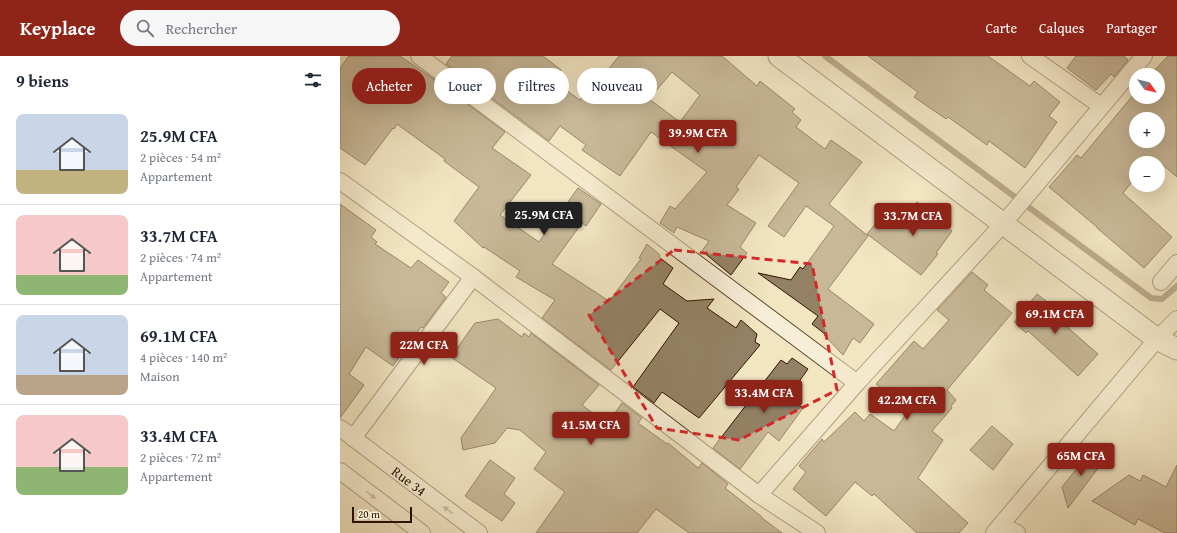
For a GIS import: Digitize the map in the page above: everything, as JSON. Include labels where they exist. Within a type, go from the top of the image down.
[{"type":"street","points":[[419,56],[857,383]]},
{"type":"street","points":[[779,56],[1008,218],[1157,339],[1177,349]]},
{"type":"street","points":[[1030,56],[1102,106]]},
{"type":"street","points":[[759,495],[857,383],[1008,218],[1144,56]]},
{"type":"street","points":[[340,181],[473,277],[759,495],[817,533]]},
{"type":"street","points":[[1161,282],[1177,263]]},
{"type":"street","points":[[353,438],[473,277]]},
{"type":"street","points":[[1017,533],[998,529],[1157,339],[1177,319]]},
{"type":"street","name":"Rue 34","points":[[340,428],[479,533]]},
{"type":"street","points":[[340,471],[422,533]]},
{"type":"highlighted area","points":[[674,250],[812,264],[837,390],[739,440],[657,428],[589,315]]},
{"type":"building","points":[[349,56],[400,56],[418,68],[352,68],[352,104],[426,104],[426,74],[434,79],[434,104],[467,104],[505,132],[492,148],[531,175],[500,215],[539,242],[578,188],[601,204],[586,226],[582,223],[552,264],[609,301],[641,259],[639,258],[647,244],[660,255],[659,257],[673,268],[663,284],[687,301],[714,299],[707,308],[736,328],[741,320],[757,334],[755,342],[760,345],[699,418],[662,392],[654,403],[633,387],[679,323],[660,309],[611,370],[542,318],[555,300],[516,277],[520,271],[484,247],[483,248],[454,221],[479,187],[444,161],[445,159],[397,124],[365,165],[340,148],[340,68]]},
{"type":"building","points":[[452,56],[543,56],[558,68],[504,68],[504,104],[569,104],[569,92],[577,98],[577,104],[656,104],[680,122],[700,95],[672,72],[657,90],[657,68],[610,68],[619,56],[722,56],[757,86],[760,81],[795,109],[792,112],[801,120],[796,127],[825,149],[831,140],[862,162],[829,204],[868,236],[828,289],[874,324],[860,343],[853,338],[843,355],[825,336],[825,334],[812,324],[818,316],[758,273],[791,280],[800,267],[803,269],[834,226],[806,206],[784,237],[768,226],[799,183],[759,155],[736,187],[739,189],[727,205],[756,223],[740,247],[747,253],[731,275],[702,251],[709,241],[677,227],[674,233],[660,223],[670,206],[675,209],[707,172],[651,132],[620,176],[582,150],[586,145],[560,126],[549,141],[496,101],[496,68],[451,68],[446,64]]},
{"type":"building","points":[[868,56],[988,56],[1030,86],[1034,81],[1060,102],[1049,116],[1057,122],[1025,168],[989,141],[987,145],[948,117],[946,119],[914,97],[918,92]]},
{"type":"building","points":[[1076,56],[1124,56],[1128,60],[1114,77],[1111,74],[1096,90],[1067,68]]},
{"type":"building","points":[[1168,56],[1177,56],[1177,177],[1165,166],[1165,156],[1129,156],[1129,186],[1123,193],[1172,237],[1144,268],[1049,187],[1077,155],[1081,158],[1129,100],[1129,104],[1165,104],[1165,68],[1157,68]]},
{"type":"building","points":[[917,202],[935,214],[933,217],[952,231],[936,253],[938,254],[921,275],[867,234],[882,216],[897,227]]},
{"type":"building","points":[[340,204],[376,230],[371,237],[377,242],[375,244],[411,268],[418,260],[449,282],[441,293],[446,297],[423,328],[421,327],[393,366],[366,347],[349,374],[364,385],[340,418]]},
{"type":"building","points":[[972,272],[988,285],[984,290],[1012,313],[947,390],[956,400],[951,406],[952,408],[932,431],[943,440],[918,478],[968,523],[959,533],[917,533],[874,494],[872,496],[855,482],[826,516],[793,489],[806,472],[799,466],[822,439],[824,442],[855,412],[864,421],[870,414],[894,431],[909,410],[876,384],[914,341],[923,349],[949,320],[937,310]]},
{"type":"building","points":[[1037,294],[1054,307],[1050,312],[1098,354],[1078,376],[1028,331],[1026,333],[1014,322]]},
{"type":"building","points":[[498,319],[522,337],[524,333],[529,337],[531,333],[599,385],[582,405],[607,424],[622,403],[642,418],[638,423],[667,444],[668,443],[698,468],[702,463],[728,484],[725,488],[782,533],[689,533],[656,509],[637,533],[536,533],[565,492],[534,469],[546,452],[520,430],[507,428],[495,443],[463,450],[461,438],[496,388],[451,357],[475,323]]},
{"type":"building","points":[[792,358],[808,369],[788,397],[803,408],[779,441],[768,432],[740,469],[713,448],[781,360],[787,364]]},
{"type":"building","points":[[992,426],[1013,444],[993,470],[970,450]]},
{"type":"building","points":[[1091,451],[1105,459],[1068,508],[1062,487]]},
{"type":"building","points":[[490,460],[515,478],[504,494],[515,503],[502,521],[465,496]]},
{"type":"building","points":[[1177,465],[1177,533],[1165,533],[1138,519],[1135,525],[1092,501],[1129,475],[1140,481],[1143,475],[1166,487]]},
{"type":"waterway","points":[[825,56],[1151,298],[1162,299],[1177,286]]}]
